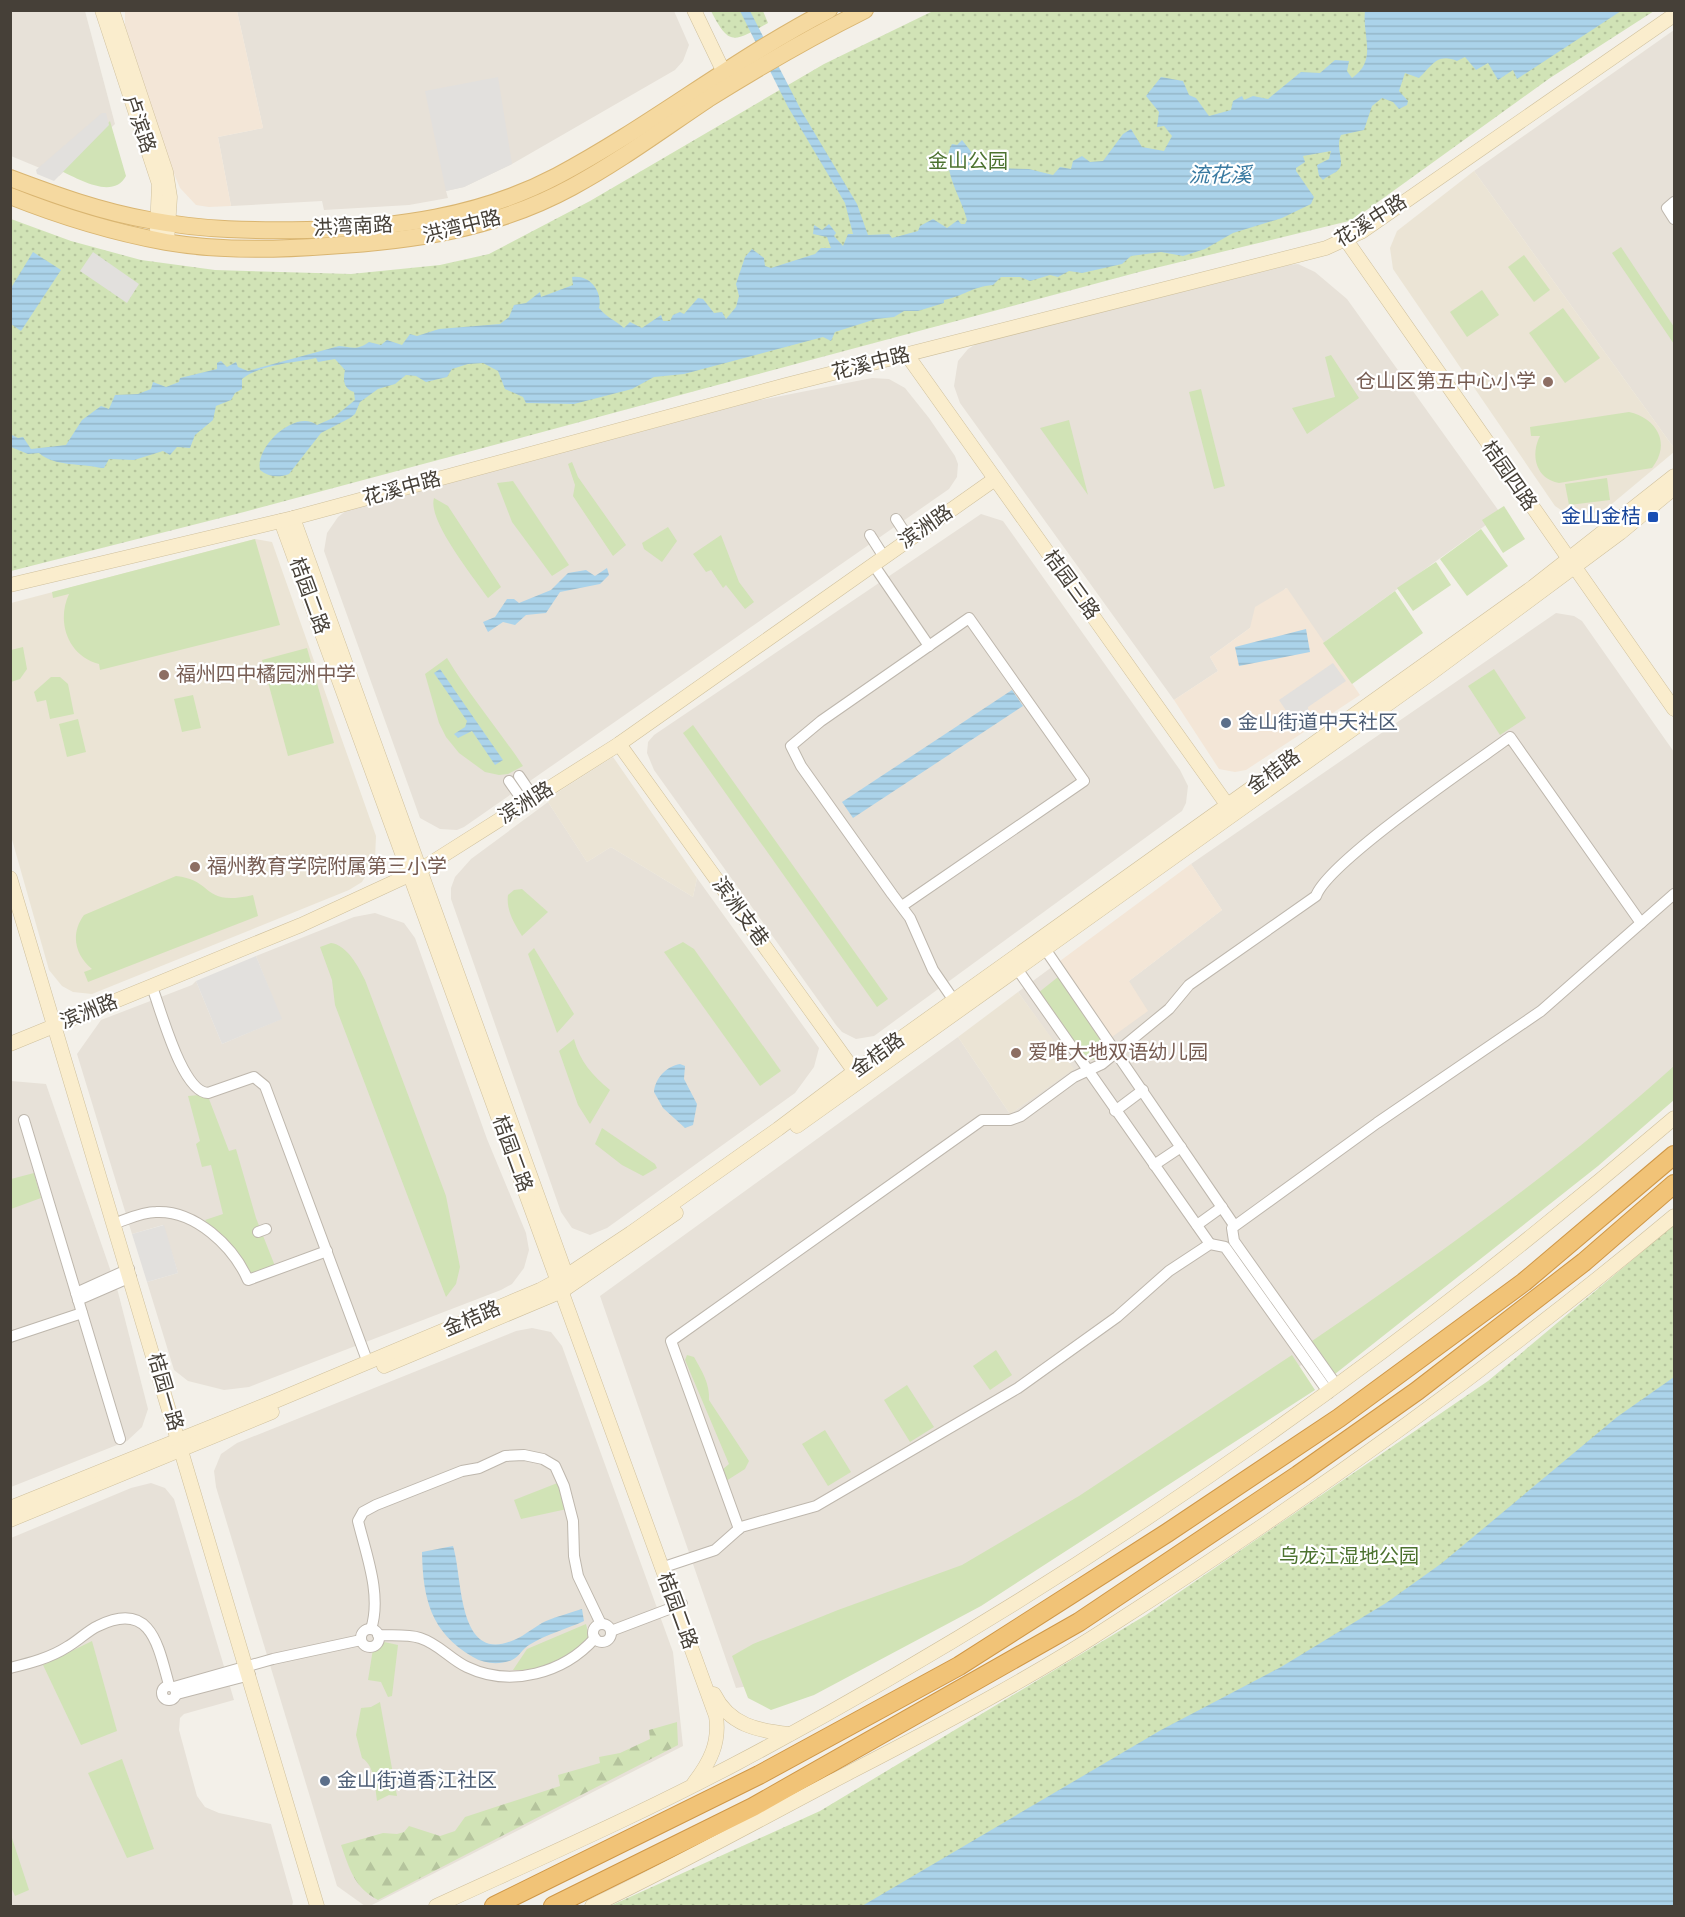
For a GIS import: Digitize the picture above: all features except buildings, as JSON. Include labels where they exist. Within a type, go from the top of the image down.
[{"type":"highway","points":[[494,1906],[759,1775],[969,1660],[1167,1533],[1339,1418],[1524,1282],[1674,1155]]},
{"type":"highway","points":[[554,1906],[753,1807],[1079,1622],[1298,1475],[1417,1391],[1584,1262],[1674,1184]]},
{"type":"main road","name":"洪湾南路","points":[[10,178],[84,204],[164,223],[237,230],[399,225],[474,210],[558,175],[727,78],[829,10]]},
{"type":"main road","name":"洪湾中路","points":[[10,196],[85,222],[161,241],[242,248],[314,247],[406,240],[483,225],[571,188],[727,78],[865,10]]},
{"type":"street","name":"卢滨路","points":[[102,10],[159,184],[164,223]]},
{"type":"street","points":[[112,10],[166,172],[170,197],[161,241]]},
{"type":"street","points":[[694,10],[727,78]]},
{"type":"street","name":"花溪中路","points":[[10,585],[287,519],[907,355],[1306,254],[1346,240],[1674,15]]},
{"type":"street","points":[[1674,202],[1667,208],[1674,219]]},
{"type":"street","name":"桔园四路","points":[[1346,240],[1674,709]]},
{"type":"street","name":"桔园三路","points":[[907,355],[1231,810]]},
{"type":"street","name":"金桔路","points":[[10,1508],[181,1444],[368,1363],[564,1284],[778,1129],[957,1006],[1571,564],[1674,476]]},
{"type":"street","name":"滨洲路","points":[[10,1044],[355,902],[414,873],[619,744],[995,479]]},
{"type":"street","points":[[1571,564],[1674,488]]},
{"type":"street","name":"桔园二路","points":[[287,519],[679,1605],[712,1687],[724,1709],[751,1728],[790,1734]]},
{"type":"street","points":[[896,519],[909,539]]},
{"type":"street","points":[[870,535],[878,560],[929,646]]},
{"type":"street","points":[[902,906],[1084,781],[969,618],[820,721],[790,746],[805,772],[902,906],[933,970],[957,1006]]},
{"type":"street","points":[[739,1528],[671,1341],[982,1120],[1010,1119],[1021,1116],[1086,1070],[1102,1064],[1115,1050],[1169,1009],[1189,985],[1316,896],[1323,881],[1345,861],[1510,737],[1641,923]]},
{"type":"street","name":"滨洲支巷","points":[[619,744],[858,1076]]},
{"type":"street","points":[[514,778],[529,801]]},
{"type":"street","name":"桔园一路","points":[[10,878],[116,1223],[317,1906]]},
{"type":"street","points":[[1333,1390],[1234,1240],[1231,1232],[1234,1225],[1541,1011],[1674,894]]},
{"type":"street","points":[[1042,945],[1234,1225]]},
{"type":"street","points":[[1014,965],[1210,1244]]},
{"type":"street","points":[[152,987],[184,1074],[192,1084],[204,1093],[249,1078],[258,1078],[266,1086],[368,1363]]},
{"type":"street","points":[[1115,1111],[1143,1090]]},
{"type":"street","points":[[436,1906],[692,1786],[790,1734],[1036,1592],[1188,1493],[1333,1390],[1557,1219],[1674,1118]]},
{"type":"street","points":[[24,1120],[120,1439]]},
{"type":"street","points":[[1154,1166],[1181,1147]]},
{"type":"street","points":[[1197,1225],[1222,1207]]},
{"type":"street","points":[[116,1223],[154,1212],[193,1221],[211,1232],[239,1264],[248,1280],[327,1251]]},
{"type":"street","points":[[592,1906],[686,1861],[984,1702],[1115,1624],[1393,1434],[1610,1270],[1674,1216]]},
{"type":"street","points":[[665,1566],[715,1550],[739,1528],[816,1506],[1018,1388],[1144,1296],[1169,1271],[1210,1244],[1220,1244],[1228,1252],[1333,1390]]},
{"type":"street","points":[[77,1296],[130,1273]]},
{"type":"street","points":[[10,1520],[181,1444],[564,1284]]},
{"type":"street","points":[[10,1337],[82,1312]]},
{"type":"street","points":[[375,1632],[373,1597],[358,1521],[360,1515],[376,1505],[454,1474],[516,1455],[548,1461],[560,1475],[572,1515],[574,1556],[578,1576],[606,1627]]},
{"type":"street","points":[[10,1668],[62,1651],[99,1625],[123,1618],[136,1618],[146,1625],[155,1639],[173,1689],[361,1641],[363,1632],[422,1639],[470,1669],[506,1676],[526,1676],[554,1668],[578,1654],[595,1638],[593,1631],[679,1605]]},
{"type":"street","name":"桔园二路","points":[[679,1605],[717,1726],[712,1755],[692,1786]]},
{"type":"shaded area","points":[[125,10],[237,11],[263,128],[218,137],[231,206],[196,205],[180,188],[125,26]]},
{"type":"shaded area","points":[[10,11],[85,11],[115,124],[59,176],[11,156]]},
{"type":"shaded area","points":[[237,11],[674,11],[689,45],[683,61],[675,70],[512,164],[464,187],[446,191],[448,198],[409,205],[324,210],[322,201],[231,206],[218,137],[263,128]]},
{"type":"shaded area","points":[[1674,30],[1674,448],[1474,171]]},
{"type":"shaded area","points":[[498,77],[512,164],[464,187],[446,191],[425,91]]},
{"type":"shaded area","points":[[102,113],[106,113],[109,125],[54,181],[37,174],[36,170]]},
{"type":"shaded area","name":"仓山区第五中心小学","points":[[1474,171],[1674,448],[1674,452],[1607,508],[1597,512],[1580,516],[1567,514],[1555,506],[1393,269],[1390,248],[1397,231]]},
{"type":"shaded area","points":[[93,252],[139,284],[127,303],[80,271]]},
{"type":"shaded area","points":[[1298,264],[1315,272],[1347,299],[1501,514],[1323,643],[1286,588],[1250,628],[1210,657],[1218,671],[1174,700],[960,403],[954,386],[958,361],[968,349],[976,344],[1276,266]]},
{"type":"shaded area","points":[[872,378],[889,379],[905,388],[929,418],[958,464],[957,477],[949,489],[464,827],[457,830],[440,829],[420,818],[324,551],[327,533],[338,517],[351,507],[735,405]]},
{"type":"shaded area","points":[[981,514],[1003,521],[1180,770],[1188,786],[1186,803],[1182,811],[874,1036],[856,1039],[842,1032],[836,1025],[654,770],[647,753],[648,742],[654,735]]},
{"type":"shaded area","points":[[255,539],[272,542],[376,836],[375,859],[362,882],[349,890],[92,994],[73,992],[62,986],[49,970],[11,836],[11,603]]},
{"type":"shaded area","points":[[1287,588],[1360,695],[1246,770],[1235,772],[1219,769],[1174,700],[1218,671],[1210,657],[1250,628],[1255,607]]},
{"type":"shaded area","points":[[1556,613],[1574,616],[1582,621],[1674,752],[1674,1081],[1347,1334],[1098,1503],[781,1681],[736,1688],[600,1296],[958,1037],[1010,1114],[1073,1069],[1018,992],[1060,961],[1113,1036],[1129,981],[1222,910],[1191,864]]},
{"type":"shaded area","points":[[1333,663],[1346,681],[1308,707],[1309,718],[1297,727],[1279,700]]},
{"type":"shaded area","points":[[613,757],[697,878],[693,897],[611,847],[587,862],[548,802],[555,794]]},
{"type":"shaded area","points":[[548,802],[587,862],[611,847],[693,897],[697,878],[819,1048],[814,1067],[795,1093],[607,1228],[590,1235],[572,1228],[561,1212],[451,899],[451,888],[455,877],[471,859]]},
{"type":"shaded area","points":[[1191,864],[1222,910],[1129,981],[1148,1011],[1112,1037],[1060,961]]},
{"type":"shaded area","points":[[375,913],[404,923],[415,938],[487,1139],[526,1233],[529,1250],[524,1268],[512,1284],[501,1290],[249,1387],[224,1390],[188,1381],[174,1370],[147,1282],[178,1273],[163,1225],[132,1234],[77,1054],[101,1020],[192,985],[196,981],[222,1044],[281,1019],[256,956],[354,917]]},
{"type":"shaded area","points":[[256,956],[282,1019],[222,1044],[196,981]]},
{"type":"shaded area","name":"爱唯大地双语幼儿园","points":[[1018,992],[1074,1069],[1010,1114],[958,1037]]},
{"type":"shaded area","points":[[11,1081],[46,1084],[118,1292],[148,1409],[142,1427],[127,1441],[11,1487]]},
{"type":"shaded area","points":[[164,1225],[178,1273],[147,1282],[132,1234]]},
{"type":"shaded area","points":[[532,1328],[551,1332],[562,1346],[673,1652],[683,1746],[370,1906],[365,1906],[337,1886],[216,1487],[214,1471],[221,1454],[237,1443],[516,1331]]},
{"type":"shaded area","points":[[151,1483],[165,1488],[174,1499],[234,1700],[184,1714],[180,1718],[179,1730],[197,1796],[205,1807],[219,1813],[271,1824],[293,1902],[292,1906],[11,1906],[11,1538],[131,1488]]},
{"type":"green space","points":[[711,11],[763,11],[768,23],[734,38],[723,31]]},
{"type":"green space","name":"金山公园","points":[[933,11],[1654,11],[1550,78],[1353,220],[1139,272],[244,512],[11,571],[11,219],[71,241],[141,260],[215,270],[351,274],[440,265],[489,254],[590,201],[824,64]]},
{"type":"green space","points":[[110,121],[126,176],[120,183],[113,186],[95,186],[61,171]]},
{"type":"green space","points":[[1621,247],[1674,327],[1674,344],[1612,253]]},
{"type":"green space","points":[[1524,255],[1550,290],[1534,302],[1508,267]]},
{"type":"green space","points":[[1482,290],[1499,315],[1467,337],[1450,312]]},
{"type":"green space","points":[[1563,308],[1600,358],[1565,383],[1529,333]]},
{"type":"green space","points":[[1331,355],[1359,398],[1307,434],[1292,408],[1335,397],[1325,357]]},
{"type":"green space","points":[[1201,389],[1225,486],[1214,489],[1189,392]]},
{"type":"green space","points":[[1629,412],[1647,420],[1658,433],[1661,450],[1652,468],[1559,483],[1551,481],[1540,471],[1536,451],[1540,436],[1531,436],[1530,427]]},
{"type":"green space","points":[[1069,420],[1088,495],[1040,428]]},
{"type":"green space","points":[[572,462],[578,477],[626,545],[613,556],[573,496],[575,485],[568,464]]},
{"type":"green space","points":[[1607,478],[1610,500],[1569,505],[1565,484]]},
{"type":"green space","points":[[513,481],[569,565],[552,576],[512,522],[497,483]]},
{"type":"green space","points":[[434,498],[448,506],[501,587],[488,598],[444,534],[434,508]]},
{"type":"green space","points":[[1504,506],[1525,539],[1503,553],[1482,520]]},
{"type":"green space","points":[[668,527],[677,541],[662,562],[644,549],[642,543]]},
{"type":"green space","points":[[1481,529],[1508,566],[1467,596],[1440,559]]},
{"type":"green space","points":[[721,535],[739,582],[754,602],[745,609],[726,585],[723,588],[711,570],[706,572],[693,554]]},
{"type":"green space","points":[[255,539],[280,625],[100,670],[99,664],[79,654],[72,646],[64,616],[69,594],[53,598],[52,592]]},
{"type":"green space","points":[[1436,562],[1451,585],[1413,611],[1397,588]]},
{"type":"green space","points":[[1395,591],[1423,633],[1352,684],[1323,643]]},
{"type":"green space","points":[[23,647],[27,669],[20,679],[11,682],[11,650]]},
{"type":"green space","points":[[307,648],[334,743],[288,756],[262,660]]},
{"type":"green space","points":[[447,658],[523,766],[508,774],[485,772],[459,753],[446,737],[439,723],[425,674]]},
{"type":"green space","points":[[1494,669],[1526,718],[1500,735],[1468,686]]},
{"type":"green space","points":[[51,677],[60,677],[68,684],[74,714],[50,719],[46,700],[37,702],[34,692]]},
{"type":"green space","points":[[193,695],[201,728],[182,732],[174,699]]},
{"type":"green space","points":[[78,719],[86,752],[67,757],[59,724]]},
{"type":"green space","points":[[693,725],[888,999],[877,1007],[683,733]]},
{"type":"green space","points":[[176,876],[197,882],[210,892],[225,898],[253,895],[258,916],[88,982],[84,972],[92,969],[78,951],[76,944],[77,929],[84,915]]},
{"type":"green space","points":[[522,889],[548,912],[522,936],[511,916],[508,895],[514,890]]},
{"type":"green space","points":[[683,942],[694,949],[781,1071],[760,1086],[664,952]]},
{"type":"green space","points":[[331,943],[347,952],[365,980],[446,1196],[460,1267],[456,1284],[446,1297],[335,1005],[332,980],[320,947]]},
{"type":"green space","points":[[534,948],[574,1014],[557,1033],[528,954]]},
{"type":"green space","points":[[1058,977],[1101,1038],[1101,1056],[1093,1060],[1083,1055],[1038,993]]},
{"type":"green space","points":[[574,1039],[588,1068],[610,1090],[590,1124],[578,1105],[559,1051]]},
{"type":"green space","points":[[1674,1066],[1674,1100],[1598,1166],[1335,1374],[1312,1341],[1498,1210],[1631,1104]]},
{"type":"green space","points":[[199,1095],[209,1099],[229,1151],[236,1149],[256,1218],[275,1266],[250,1274],[205,1220],[223,1214],[211,1165],[202,1167],[196,1144],[200,1141],[188,1096]]},
{"type":"green space","points":[[602,1128],[655,1164],[657,1168],[643,1176],[622,1165],[595,1144]]},
{"type":"green space","points":[[34,1173],[41,1198],[11,1209],[11,1179]]},
{"type":"green space","name":"乌龙江湿地公园","points":[[1674,1225],[1674,1386],[1385,1612],[881,1906],[610,1906],[820,1811],[1146,1615],[1488,1381]]},
{"type":"green space","points":[[996,1350],[1012,1375],[990,1390],[973,1366]]},
{"type":"green space","points":[[687,1355],[694,1357],[707,1383],[709,1400],[749,1461],[745,1469],[726,1481],[722,1470],[729,1464],[685,1360]]},
{"type":"green space","points":[[1292,1355],[1315,1390],[981,1606],[814,1695],[771,1710],[748,1698],[732,1656],[753,1644],[838,1610],[962,1565],[1079,1496]]},
{"type":"green space","points":[[907,1385],[934,1427],[910,1442],[884,1400]]},
{"type":"green space","points":[[825,1430],[851,1472],[828,1486],[802,1444]]},
{"type":"green space","points":[[560,1482],[567,1509],[521,1519],[514,1500]]},
{"type":"green space","points":[[586,1624],[589,1636],[565,1657],[545,1666],[513,1670],[527,1649]]},
{"type":"green space","points":[[92,1641],[117,1731],[81,1745],[43,1665]]},
{"type":"green space","points":[[380,1641],[398,1645],[392,1696],[388,1697],[381,1682],[368,1680],[373,1649],[378,1647]]},
{"type":"green space","points":[[380,1702],[397,1796],[389,1795],[377,1801],[372,1771],[362,1758],[356,1735],[361,1708],[371,1707]]},
{"type":"green space","points":[[677,1722],[678,1745],[378,1900],[363,1889],[350,1870],[341,1845],[383,1833],[397,1834],[404,1832],[409,1826],[440,1836],[455,1831],[465,1817],[560,1786],[558,1775],[600,1763],[599,1757],[620,1753],[650,1739],[649,1730]]},
{"type":"green space","points":[[122,1759],[154,1849],[127,1858],[88,1773]]},
{"type":"green space","points":[[10,1832],[29,1890],[15,1896],[11,1887]]},
{"type":"water","name":"流花溪","points":[[740,11],[750,11],[802,112],[857,204],[868,235],[889,234],[892,238],[918,231],[920,226],[933,219],[947,228],[958,220],[961,224],[965,224],[967,220],[948,162],[952,144],[957,145],[962,140],[984,168],[1029,169],[1053,175],[1060,167],[1071,169],[1073,161],[1082,156],[1090,162],[1103,161],[1123,134],[1131,129],[1142,147],[1164,151],[1172,136],[1164,126],[1157,127],[1159,112],[1146,96],[1161,77],[1183,81],[1189,95],[1196,98],[1209,116],[1231,110],[1233,101],[1242,96],[1244,100],[1253,96],[1268,99],[1301,72],[1320,73],[1335,60],[1349,61],[1347,71],[1352,78],[1360,71],[1367,55],[1365,11],[1621,11],[1517,79],[1513,70],[1498,80],[1488,63],[1476,70],[1465,57],[1457,61],[1444,58],[1439,60],[1419,78],[1405,73],[1399,91],[1408,101],[1407,105],[1399,109],[1393,102],[1382,98],[1372,106],[1364,130],[1341,135],[1339,144],[1341,166],[1337,171],[1323,180],[1319,176],[1317,165],[1329,159],[1331,151],[1303,156],[1305,162],[1296,168],[1296,171],[1314,197],[1311,204],[1282,218],[1233,233],[1205,249],[1183,256],[1161,252],[1131,256],[1122,264],[1082,273],[1069,271],[1058,277],[1050,275],[1030,281],[1020,277],[1001,277],[993,285],[944,300],[944,303],[918,311],[904,311],[894,317],[876,319],[835,332],[831,341],[823,337],[684,374],[654,377],[632,389],[574,404],[526,403],[523,397],[505,389],[498,371],[483,363],[468,364],[452,369],[447,377],[426,382],[416,376],[406,375],[395,384],[378,389],[360,402],[355,414],[350,418],[321,433],[289,474],[281,476],[270,475],[260,470],[260,461],[270,441],[288,426],[308,421],[317,425],[333,418],[355,400],[354,392],[345,383],[345,370],[335,359],[318,362],[316,358],[268,367],[250,374],[242,379],[242,389],[235,393],[231,400],[216,406],[213,420],[195,435],[190,448],[177,447],[170,455],[163,451],[134,460],[109,459],[104,468],[101,468],[60,463],[39,453],[28,454],[11,447],[10,434],[18,438],[23,437],[31,449],[66,445],[82,420],[101,406],[109,409],[115,395],[138,394],[151,389],[153,382],[166,387],[179,382],[180,378],[217,369],[217,363],[221,361],[227,367],[236,362],[238,367],[248,371],[339,346],[351,348],[369,342],[381,345],[387,340],[402,345],[410,334],[417,336],[439,329],[500,324],[509,317],[514,305],[526,303],[540,292],[541,297],[573,285],[572,277],[590,281],[599,296],[599,308],[624,328],[630,322],[642,328],[661,315],[663,321],[670,321],[673,315],[680,312],[684,314],[698,298],[703,299],[714,313],[722,312],[726,319],[736,307],[739,296],[736,284],[745,257],[752,249],[764,258],[765,266],[771,268],[815,254],[821,248],[831,248],[827,237],[813,234],[814,225],[822,230],[829,224],[836,233],[834,236],[843,246],[848,234],[853,234],[845,203],[788,107]]},
{"type":"water","points":[[33,252],[61,270],[21,331],[11,324],[11,288]]},
{"type":"water","points":[[607,568],[609,575],[600,584],[560,592],[546,613],[526,615],[515,625],[503,622],[488,632],[483,622],[495,617],[507,599],[514,599],[519,603],[551,590],[568,573],[586,570],[595,576]]},
{"type":"water","points":[[1306,629],[1310,652],[1239,666],[1235,647]]},
{"type":"water","points":[[440,669],[503,760],[495,765],[472,731],[458,738],[454,734],[465,727],[467,721],[434,673]]},
{"type":"water","points":[[1012,690],[1023,706],[853,818],[842,802]]},
{"type":"water","points":[[680,1064],[685,1066],[684,1079],[697,1104],[693,1125],[685,1128],[663,1108],[654,1092],[662,1074]]},
{"type":"water","points":[[1674,1377],[1674,1906],[862,1906],[1161,1730],[1281,1667],[1386,1603],[1442,1563],[1617,1417]]},
{"type":"water","points":[[453,1546],[466,1614],[472,1630],[482,1640],[495,1644],[514,1640],[546,1621],[582,1609],[584,1621],[536,1641],[507,1662],[487,1662],[473,1657],[447,1637],[438,1625],[427,1599],[424,1584],[422,1552]]},
{"type":"place","name":"仓山区第五中心小学","points":[[1548,382]]},
{"type":"place","name":"金山金桔","points":[[1653,517]]},
{"type":"place","name":"福州四中橘园洲中学","points":[[164,675]]},
{"type":"place","name":"金山街道中天社区","points":[[1226,723]]},
{"type":"place","name":"福州教育学院附属第三小学","points":[[195,867]]},
{"type":"place","name":"爱唯大地双语幼儿园","points":[[1016,1053]]},
{"type":"place","name":"金山街道香江社区","points":[[325,1781]]}]
